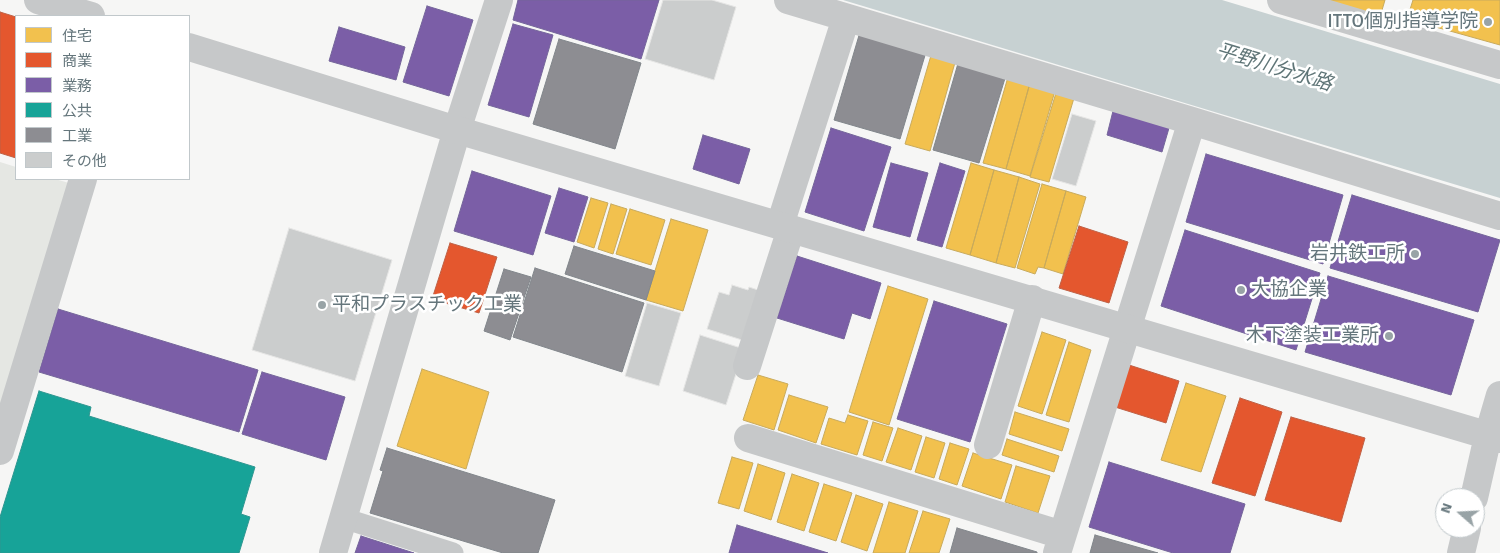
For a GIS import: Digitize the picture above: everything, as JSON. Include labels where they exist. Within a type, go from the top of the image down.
[{"type":"street","points":[[38,0],[88,15]]},
{"type":"street","points":[[333,553],[457,130],[499,0]]},
{"type":"street","points":[[788,0],[1500,216]]},
{"type":"street","points":[[1282,0],[1500,65]]},
{"type":"street","points":[[747,366],[846,18]]},
{"type":"street","points":[[190,47],[457,130],[1494,437]]},
{"type":"street","points":[[748,438],[1059,544],[1192,121]]},
{"type":"street","points":[[0,450],[83,180]]},
{"type":"street","points":[[988,445],[1032,299]]},
{"type":"street","points":[[1477,488],[1494,437],[1500,395]]},
{"type":"street","points":[[1461,553],[1465,538]]},
{"type":"lane","points":[[343,518],[453,553]]},
{"type":"shaded area","points":[[0,162],[15,167],[15,180],[58,180],[76,185],[0,435]]},
{"type":"water","name":"平野川分水路","points":[[843,0],[1222,0],[1500,84],[1500,198]]},
{"type":"building: 住宅","points":[[1322,0],[1385,0],[1380,17]]},
{"type":"building: 住宅","points":[[1413,0],[1500,0],[1500,45],[1407,19]]},
{"type":"building: 住宅","points":[[932,52],[956,59],[930,151],[905,144]]},
{"type":"building: 住宅","points":[[1008,77],[1030,83],[1006,169],[983,163]]},
{"type":"building: 住宅","points":[[1030,83],[1055,91],[1030,176],[1006,169]]},
{"type":"building: 住宅","points":[[1056,93],[1074,98],[1049,182],[1030,177]]},
{"type":"building: 住宅","points":[[971,163],[994,170],[970,255],[946,248]]},
{"type":"building: 住宅","points":[[994,170],[1019,177],[996,263],[970,255]]},
{"type":"building: 住宅","points":[[1019,177],[1040,184],[1015,268],[996,263]]},
{"type":"building: 住宅","points":[[1042,184],[1066,191],[1044,268],[1038,267],[1035,274],[1017,268]]},
{"type":"building: 住宅","points":[[1066,191],[1086,197],[1063,274],[1044,268]]},
{"type":"building: 住宅","points":[[591,198],[608,203],[594,248],[577,242]]},
{"type":"building: 住宅","points":[[611,204],[627,209],[613,254],[598,249]]},
{"type":"building: 住宅","points":[[630,209],[665,220],[651,265],[616,254]]},
{"type":"building: 住宅","points":[[671,219],[708,230],[683,311],[646,300]]},
{"type":"building: 住宅","points":[[888,286],[928,299],[889,425],[849,412]]},
{"type":"building: 住宅","points":[[1042,332],[1066,340],[1042,414],[1018,406]]},
{"type":"building: 住宅","points":[[1069,342],[1091,350],[1069,422],[1046,415]]},
{"type":"building: 住宅","points":[[422,369],[489,392],[466,469],[397,446]]},
{"type":"building: 住宅","points":[[758,375],[788,384],[774,430],[743,420]]},
{"type":"building: 住宅","points":[[1186,383],[1226,396],[1201,472],[1161,460]]},
{"type":"building: 住宅","points":[[789,395],[828,407],[816,443],[778,430]]},
{"type":"building: 住宅","points":[[1015,412],[1069,429],[1062,451],[1009,434]]},
{"type":"building: 住宅","points":[[848,415],[868,421],[857,455],[821,444],[829,418],[845,423]]},
{"type":"building: 住宅","points":[[873,422],[893,428],[882,461],[863,455]]},
{"type":"building: 住宅","points":[[898,428],[922,436],[911,470],[886,462]]},
{"type":"building: 住宅","points":[[926,437],[945,443],[934,478],[915,472]]},
{"type":"building: 住宅","points":[[1007,439],[1059,456],[1054,472],[1002,455]]},
{"type":"building: 住宅","points":[[950,443],[969,449],[957,485],[939,479]]},
{"type":"building: 住宅","points":[[973,453],[1012,465],[1001,499],[962,486]]},
{"type":"building: 住宅","points":[[732,457],[753,463],[739,509],[718,503]]},
{"type":"building: 住宅","points":[[758,464],[785,473],[771,520],[744,511]]},
{"type":"building: 住宅","points":[[1016,466],[1050,476],[1038,513],[1005,502]]},
{"type":"building: 住宅","points":[[792,474],[819,483],[804,531],[777,522]]},
{"type":"building: 住宅","points":[[824,484],[852,493],[836,541],[809,532]]},
{"type":"building: 住宅","points":[[856,495],[883,504],[867,551],[841,542]]},
{"type":"building: 住宅","points":[[889,502],[918,511],[905,553],[873,553]]},
{"type":"building: 住宅","points":[[923,511],[950,519],[939,553],[909,553]]},
{"type":"building: 商業","points":[[0,12],[15,17],[15,158],[0,153]]},
{"type":"building: 商業","points":[[1079,226],[1128,242],[1109,303],[1059,288]]},
{"type":"building: 商業","points":[[450,243],[497,257],[479,313],[432,299]]},
{"type":"building: 商業","points":[[1129,365],[1179,381],[1166,423],[1115,407]]},
{"type":"building: 商業","points":[[1240,398],[1282,412],[1255,496],[1212,483]]},
{"type":"building: 商業","points":[[1291,417],[1365,438],[1341,522],[1265,500]]},
{"type":"building: 業務","points":[[518,0],[659,0],[641,59],[513,20]]},
{"type":"building: 業務","points":[[427,6],[473,20],[449,96],[403,82]]},
{"type":"building: 業務","points":[[513,24],[553,35],[529,117],[488,105]]},
{"type":"building: 業務","points":[[339,27],[405,47],[396,80],[329,61]]},
{"type":"building: 業務","points":[[1113,111],[1169,128],[1162,152],[1107,135]]},
{"type":"building: 業務","points":[[831,128],[891,147],[864,231],[805,212]]},
{"type":"building: 業務","points":[[703,135],[750,149],[739,184],[693,169]]},
{"type":"building: 業務","points":[[1206,154],[1343,195],[1323,264],[1186,222]]},
{"type":"building: 業務","points":[[891,163],[928,173],[910,237],[873,227]]},
{"type":"building: 業務","points":[[940,163],[965,171],[942,247],[917,240]]},
{"type":"building: 業務","points":[[472,171],[551,196],[533,255],[454,231]]},
{"type":"building: 業務","points":[[559,188],[588,197],[574,242],[545,233]]},
{"type":"building: 業務","name":"岩井鉄工所","points":[[1352,195],[1500,240],[1478,312],[1330,268]]},
{"type":"building: 業務","name":"大協企業","points":[[1185,230],[1320,273],[1296,350],[1161,306]]},
{"type":"building: 業務","points":[[797,256],[881,283],[870,319],[852,313],[844,339],[777,318]]},
{"type":"building: 業務","name":"木下塗装工業所","points":[[1328,276],[1474,320],[1451,395],[1305,352]]},
{"type":"building: 業務","points":[[934,301],[1007,324],[970,442],[897,419]]},
{"type":"building: 業務","points":[[58,309],[258,370],[239,432],[39,372]]},
{"type":"building: 業務","points":[[262,372],[345,397],[326,460],[242,434]]},
{"type":"building: 業務","points":[[1109,462],[1245,504],[1230,553],[1173,553],[1089,527]]},
{"type":"building: 業務","points":[[737,525],[828,553],[729,553]]},
{"type":"building: 業務","points":[[361,536],[414,553],[355,553]]},
{"type":"building: 公共","points":[[39,391],[91,407],[89,416],[255,467],[241,514],[250,517],[239,553],[0,553],[0,517]]},
{"type":"building: 工業","points":[[860,32],[926,52],[900,139],[834,120]]},
{"type":"building: 工業","points":[[559,39],[641,63],[615,149],[533,124]]},
{"type":"building: 工業","points":[[959,60],[1006,75],[979,163],[933,150]]},
{"type":"building: 工業","points":[[574,246],[655,271],[646,300],[565,274]]},
{"type":"building: 工業","points":[[535,268],[644,303],[622,372],[513,337]]},
{"type":"building: 工業","points":[[504,269],[531,277],[510,340],[484,331]]},
{"type":"building: 工業","points":[[387,448],[555,500],[538,553],[503,553],[370,513],[383,471],[380,470]]},
{"type":"building: 工業","points":[[957,528],[1037,552],[1037,553],[950,553]]},
{"type":"building: 工業","points":[[1095,535],[1158,553],[1090,553]]},
{"type":"building: その他","points":[[663,0],[712,0],[736,7],[714,80],[645,59]]},
{"type":"building: その他","points":[[1072,114],[1096,121],[1076,186],[1052,179]]},
{"type":"building: その他","name":"平和プラスチック工業","points":[[289,228],[392,260],[355,381],[252,350]]},
{"type":"building: その他","points":[[732,285],[748,290],[749,287],[758,290],[742,340],[707,329],[719,292],[729,295]]},
{"type":"building: その他","points":[[647,303],[681,313],[659,386],[625,376]]},
{"type":"building: その他","points":[[700,335],[744,349],[726,405],[683,391]]},
{"type":"place","name":"ITTO個別指導学院","points":[[1488,22]]},
{"type":"place","name":"岩井鉄工所","points":[[1415,254]]},
{"type":"place","name":"大協企業","points":[[1241,290]]},
{"type":"place","name":"平和プラスチック工業","points":[[322,305]]},
{"type":"place","name":"木下塗装工業所","points":[[1389,336]]}]
